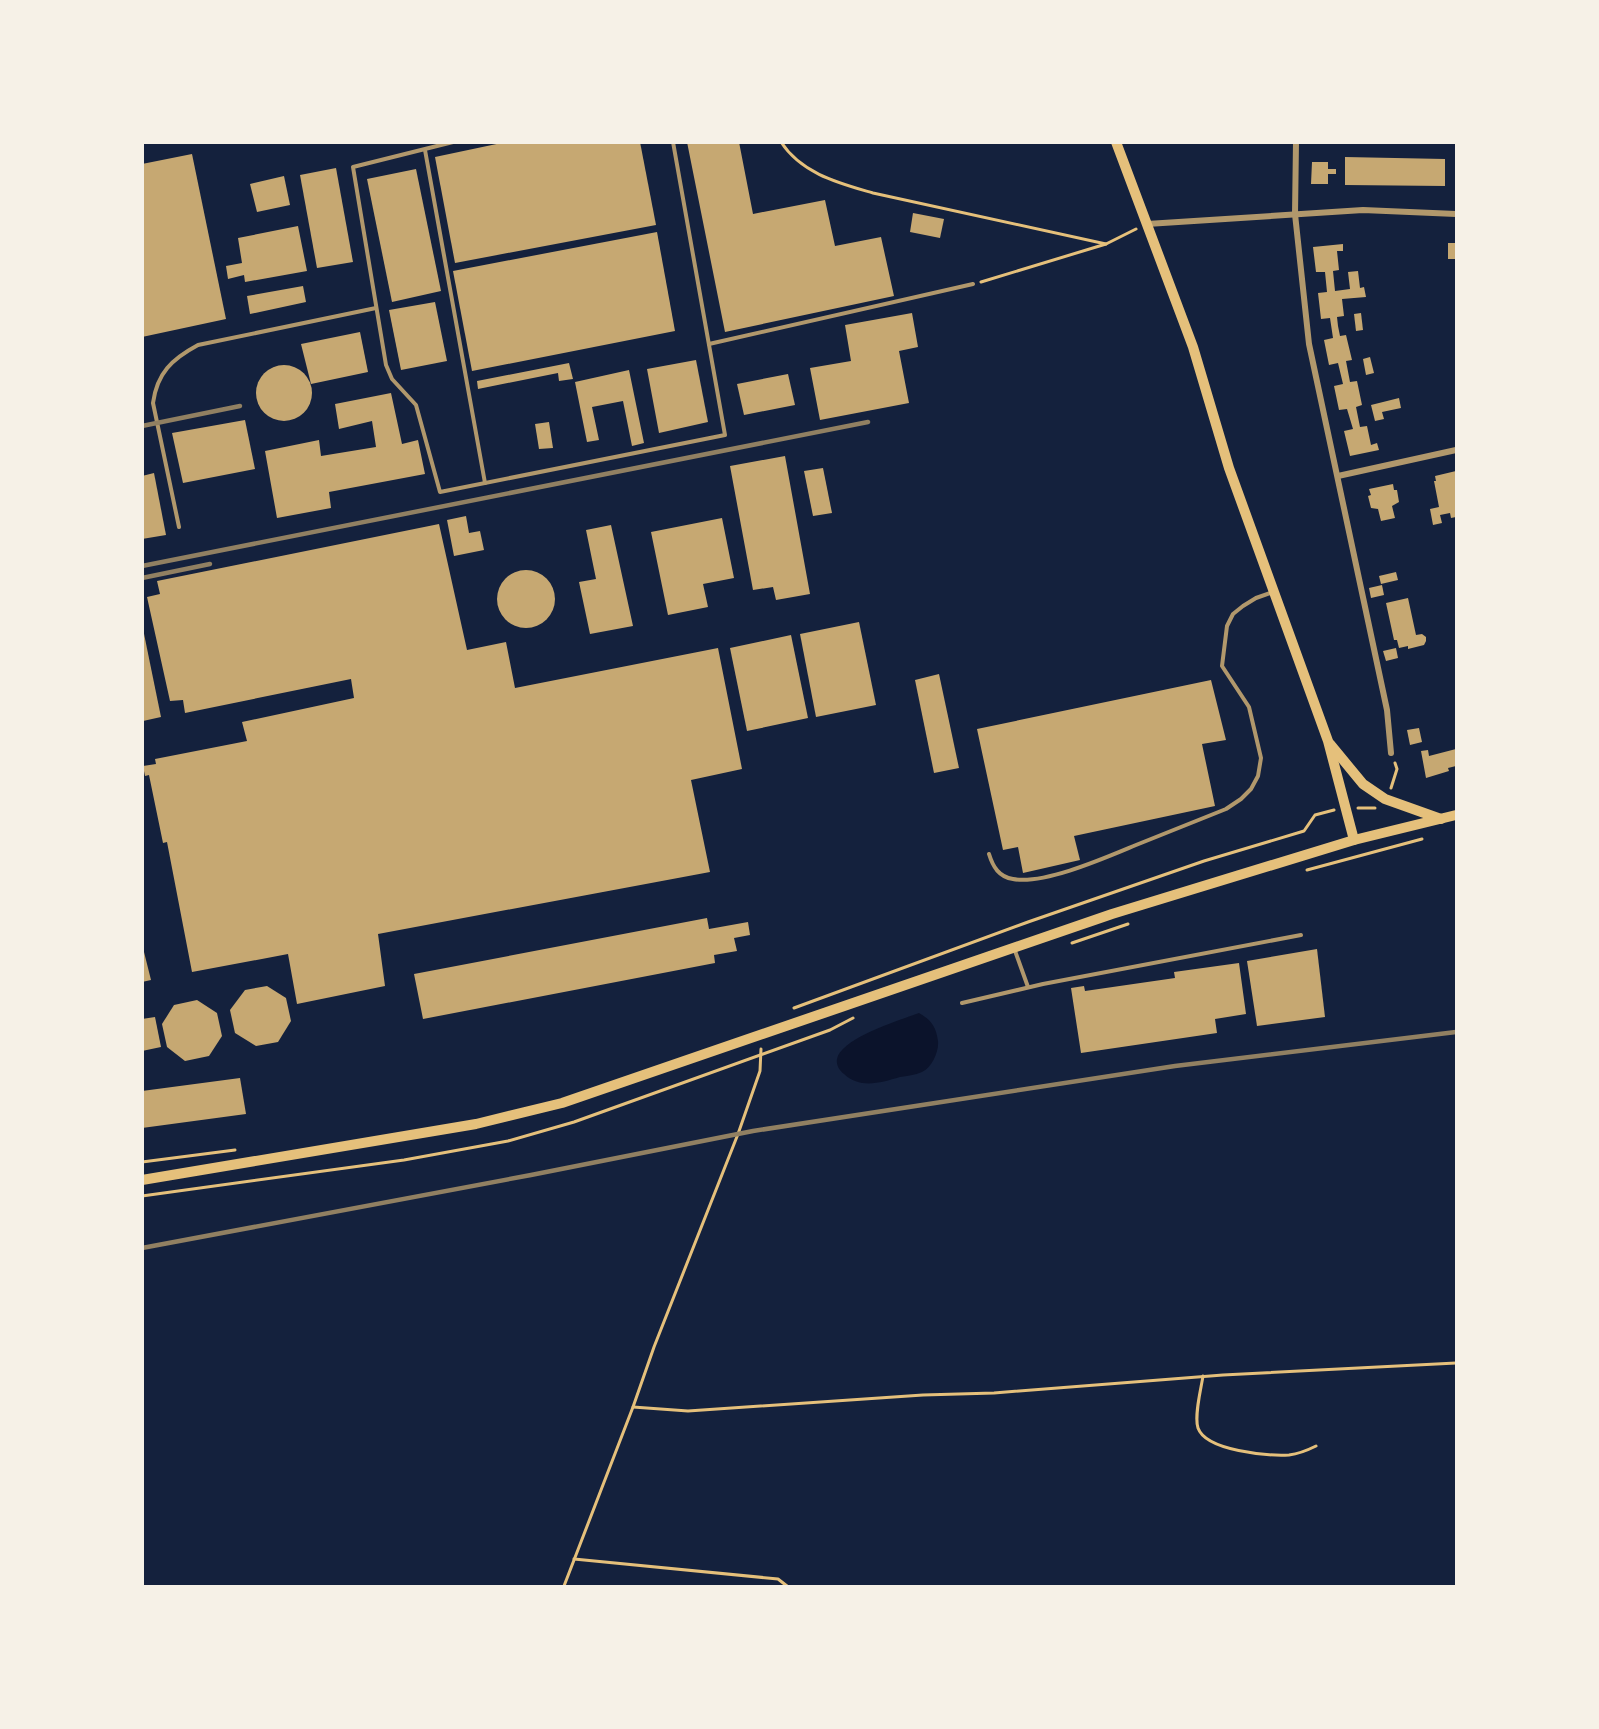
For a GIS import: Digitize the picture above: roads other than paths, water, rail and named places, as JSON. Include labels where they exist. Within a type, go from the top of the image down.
[{"type":"main road","points":[[1116,142],[1193,347],[1229,468],[1328,741],[1354,840]]},
{"type":"main road","points":[[1328,741],[1363,784],[1385,799],[1441,819]]},
{"type":"main road","points":[[142,1180],[476,1124],[562,1103],[760,1037],[1112,914],[1354,840],[1456,815]]},
{"type":"street","points":[[1296,142],[1295,214],[1309,344],[1387,710],[1391,753]]},
{"type":"street","points":[[1147,224],[1363,210],[1456,214]]},
{"type":"street","points":[[1338,476],[1456,450]]},
{"type":"lane","points":[[453,142],[353,167],[386,365],[392,379],[417,405],[440,492],[725,435],[673,142]]},
{"type":"lane","points":[[425,150],[485,483]]},
{"type":"lane","points":[[709,344],[974,284]]},
{"type":"lane","points":[[179,527],[153,403],[155,388],[161,375],[186,352],[198,345],[376,308]]},
{"type":"lane","points":[[989,854],[999,873],[1011,879],[1027,880],[1079,868],[1226,809],[1241,799],[1258,776],[1261,758],[1249,707],[1222,666],[1224,641],[1227,626],[1233,614],[1256,598],[1274,591]]},
{"type":"lane","points":[[962,1003],[1028,987],[1301,935]]},
{"type":"lane","points":[[1014,947],[1028,987]]},
{"type":"water","points":[[919,1013],[932,1024],[938,1041],[934,1059],[926,1070],[885,1081],[863,1083],[850,1079],[839,1069],[837,1059],[841,1051],[849,1044],[872,1031]]},
{"type":"railway","points":[[142,426],[240,406]]},
{"type":"railway","points":[[142,566],[868,422]]},
{"type":"railway","points":[[142,578],[210,564]]},
{"type":"railway","points":[[142,1248],[753,1131],[1175,1066],[1456,1032]]}]
